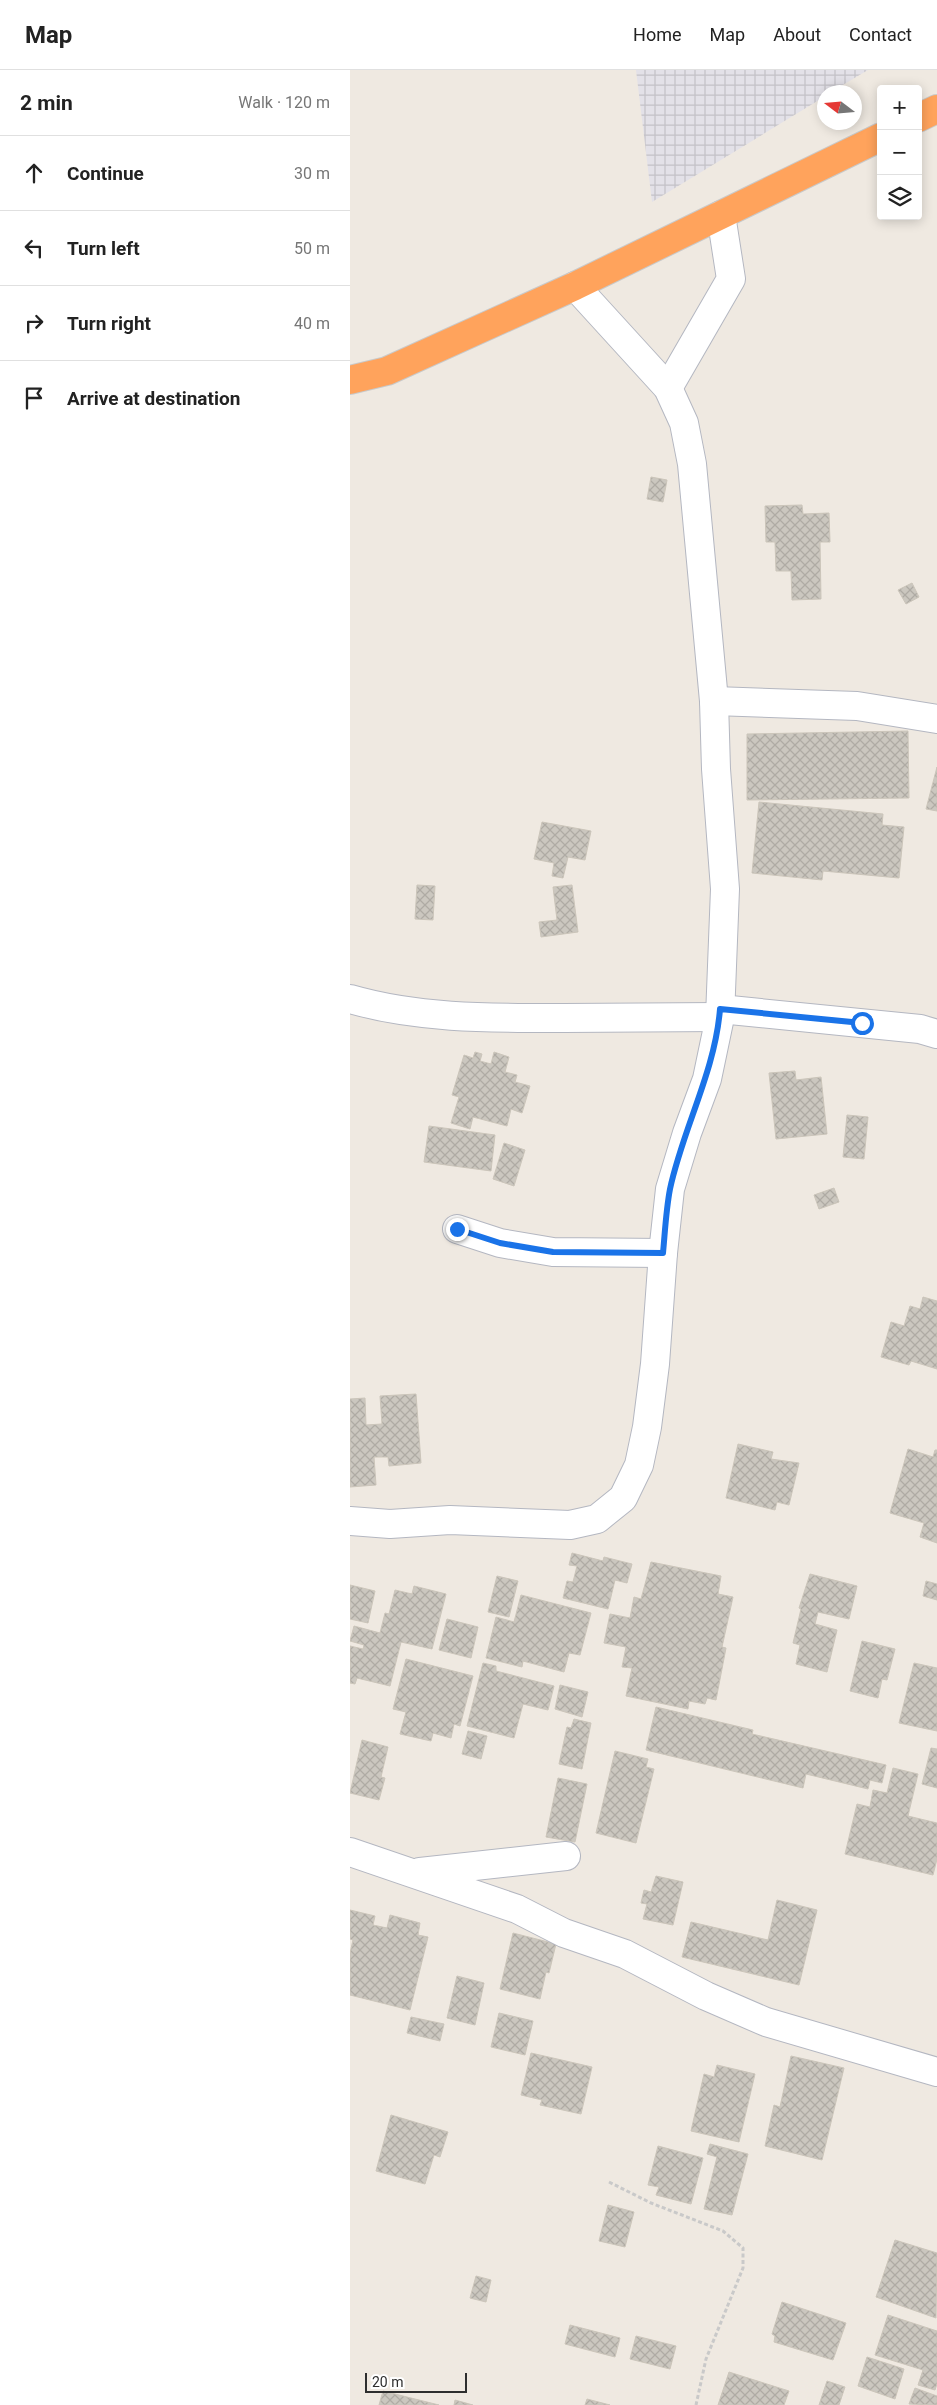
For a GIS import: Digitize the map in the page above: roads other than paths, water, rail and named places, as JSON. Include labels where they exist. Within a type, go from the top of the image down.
[{"type":"highway","points":[[922,116],[937,109]]},
{"type":"highway","points":[[350,380],[387,371],[575,286],[877,139]]},
{"type":"street","points":[[668,388],[732,279],[721,215]]},
{"type":"street","points":[[350,1521],[390,1524],[450,1520],[570,1525],[597,1519],[623,1498],[639,1465],[647,1427],[656,1364],[663,1253],[670,1189],[687,1133],[707,1078],[720,1013],[725,889],[716,769],[714,701],[692,464],[684,423],[668,388],[575,286]]},
{"type":"street","points":[[714,701],[857,706],[937,719]]},
{"type":"street","points":[[350,999],[384,1008],[449,1016],[531,1018],[720,1013],[920,1029],[937,1034]]},
{"type":"street","points":[[457,1229],[500,1243],[553,1252],[663,1253]]},
{"type":"street","points":[[350,1852],[517,1909],[564,1933],[625,1954],[706,1996],[766,2022],[937,2072]]},
{"type":"street","points":[[414,1873],[566,1856]]}]
